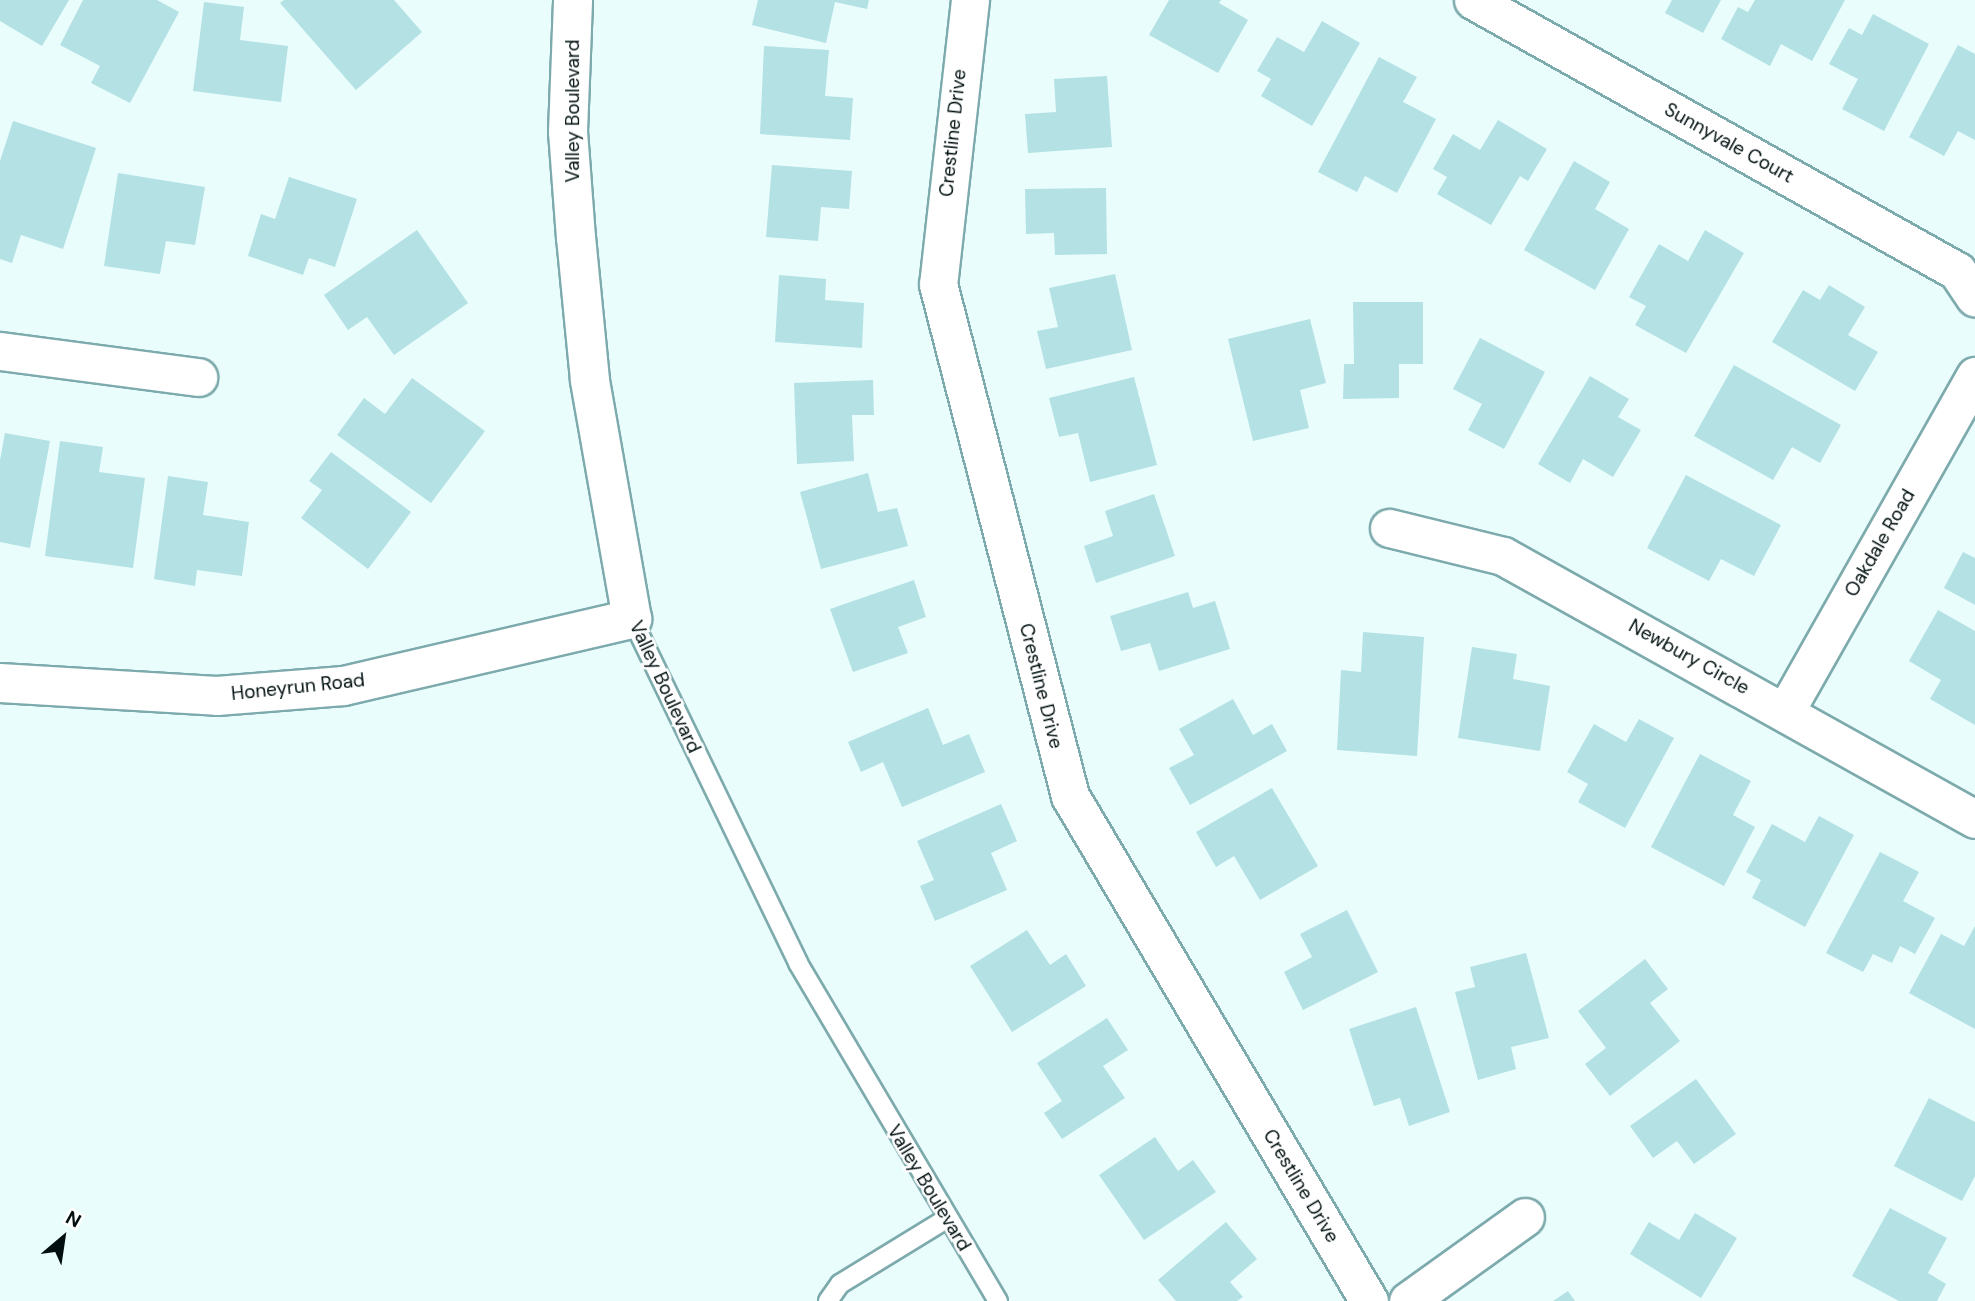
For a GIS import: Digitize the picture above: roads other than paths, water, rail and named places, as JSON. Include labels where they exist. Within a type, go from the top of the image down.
[{"type":"street","name":"Valley Boulevard","points":[[573,0],[568,132],[576,239],[590,380],[632,619]]},
{"type":"street","name":"Crestline Drive","points":[[970,0],[938,284],[1070,796],[1369,1301]]},
{"type":"street","name":"Sunnyvale Court","points":[[1473,0],[1957,271],[1975,298]]},
{"type":"street","points":[[0,351],[198,377]]},
{"type":"street","name":"Oakdale Road","points":[[1786,710],[1975,376]]},
{"type":"street","name":"Newbury Circle","points":[[1389,528],[1503,556],[1786,710],[1975,819]]},
{"type":"street","name":"Honeyrun Road","points":[[0,683],[217,696],[344,686],[632,619]]},
{"type":"street","points":[[1408,1301],[1525,1217]]},
{"type":"lane","name":"Valley Boulevard","points":[[632,619],[798,963],[946,1219],[998,1301]]},
{"type":"lane","points":[[828,1301],[840,1284],[946,1219]]}]
